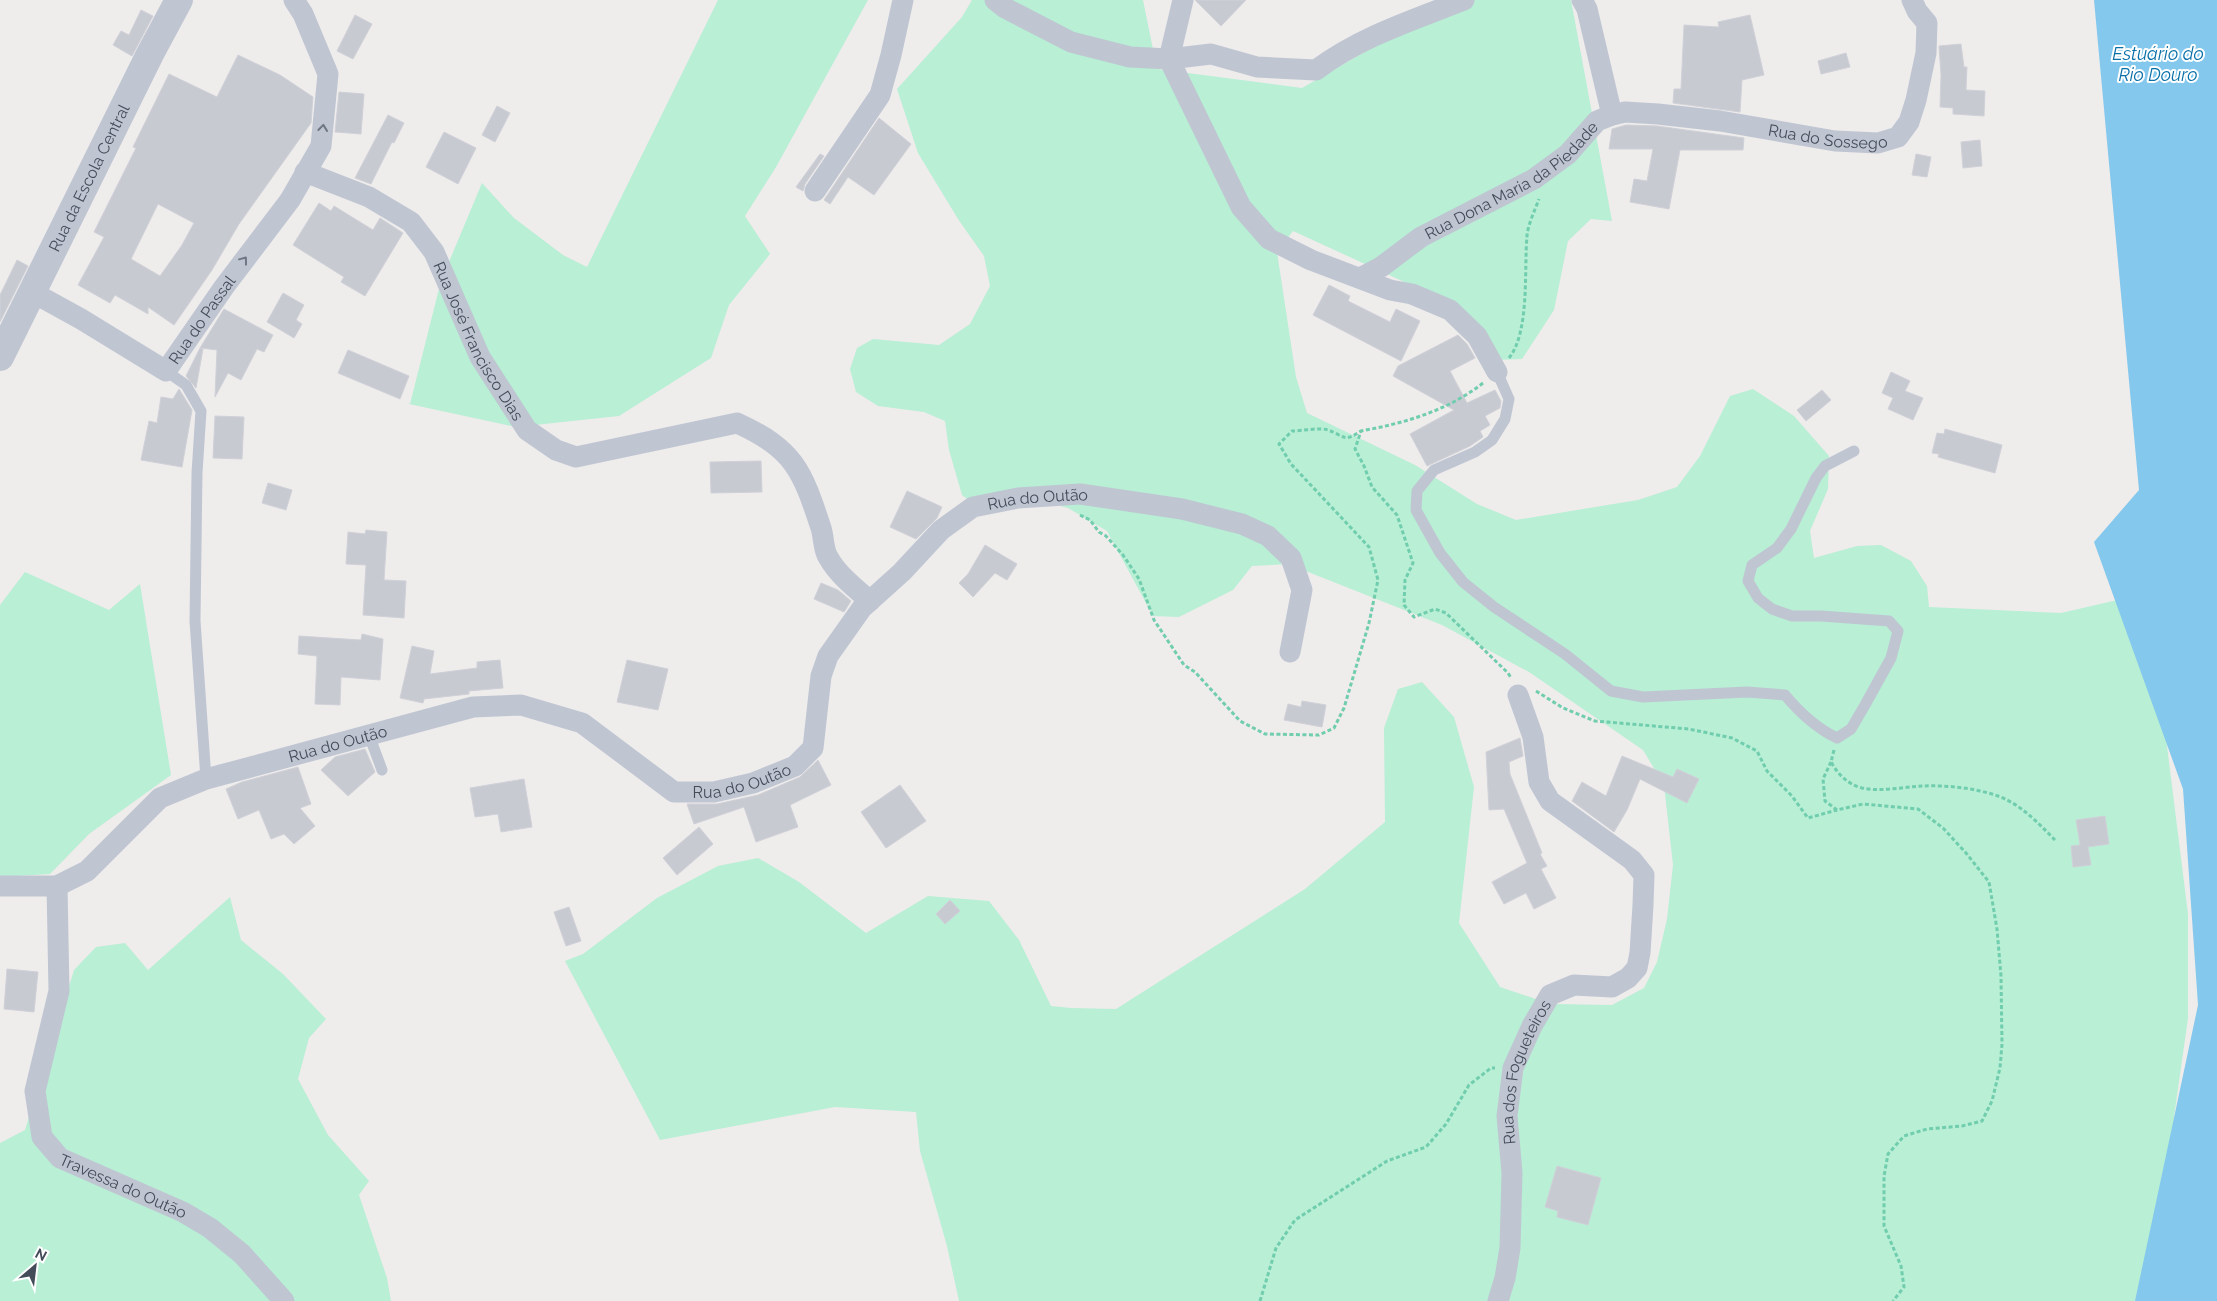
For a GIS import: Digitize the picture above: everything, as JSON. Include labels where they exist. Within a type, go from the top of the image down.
[{"type":"street","name":"Rua da Escola Central","points":[[0,357],[150,54],[179,0]]},
{"type":"street","name":"Rua do Passal","points":[[166,371],[224,287],[290,200],[321,146],[328,74],[303,14],[294,0]]},
{"type":"street","points":[[815,191],[880,95],[903,0]]},
{"type":"street","points":[[995,0],[1005,8],[1071,42],[1130,57],[1169,59],[1210,54],[1257,66],[1316,70],[1338,54],[1380,33],[1464,0]]},
{"type":"street","points":[[1184,0],[1169,59],[1241,207],[1269,239],[1311,260],[1390,290],[1412,294],[1450,310],[1477,336],[1497,372]]},
{"type":"street","name":"Rua Dona Maria da Piedade","points":[[1360,278],[1381,267],[1421,238],[1534,179],[1568,154],[1597,121],[1612,114],[1587,9],[1582,0]]},
{"type":"street","name":"Rua do Sossego","points":[[1612,114],[1625,112],[1720,121],[1835,141],[1878,143],[1898,137],[1909,122],[1926,53],[1927,24],[1916,12],[1912,0]]},
{"type":"street","name":"Rua José Francisco Dias","points":[[305,172],[370,197],[410,222],[434,252],[480,357],[527,430],[556,450],[576,457],[737,423],[756,431],[780,448],[800,472],[822,530],[827,556],[849,584],[870,601]]},
{"type":"street","points":[[32,292],[80,318],[166,371]]},
{"type":"street","name":"Rua do Outão","points":[[0,886],[57,886],[87,871],[160,798],[206,779],[473,707],[521,705],[582,723],[674,792],[714,792],[753,783],[795,766],[813,748],[821,676],[828,656],[862,608],[902,572],[941,530],[973,507],[1018,498],[1080,494],[1182,509],[1242,524],[1268,536],[1291,558],[1302,590],[1290,652]]},
{"type":"street","name":"Rua dos Fogueteiros","points":[[1498,1301],[1505,1278],[1510,1248],[1512,1173],[1507,1116],[1514,1068],[1532,1026],[1550,995],[1574,985],[1612,987],[1628,978],[1637,968],[1640,953],[1644,875],[1632,860],[1550,801],[1539,782],[1533,737],[1522,687]]},
{"type":"street","name":"Travessa do Outão","points":[[57,886],[59,991],[35,1091],[37,1117],[42,1137],[60,1158],[183,1212],[210,1228],[242,1254],[284,1301]]},
{"type":"lane","name":"Rua do Passal","points":[[166,371],[186,385],[202,411],[197,473],[195,621],[206,779]]},
{"type":"lane","points":[[1497,372],[1509,399],[1505,419],[1492,440],[1475,452],[1434,470],[1417,491],[1416,510],[1440,553],[1463,582],[1494,607],[1565,654],[1611,691],[1642,697],[1747,692],[1785,695],[1798,711],[1825,732],[1837,738],[1851,729],[1865,705],[1891,658],[1898,632],[1889,621],[1792,616],[1772,609],[1765,604],[1758,598],[1748,581],[1752,565],[1777,548],[1791,529],[1816,478],[1825,466],[1854,451]]},
{"type":"lane","points":[[369,734],[382,770]]},
{"type":"path","points":[[1497,372],[1512,353],[1520,332],[1526,285],[1527,234],[1550,168]]},
{"type":"path","points":[[1073,511],[1090,520],[1098,532],[1106,536],[1123,555],[1139,580],[1154,620],[1184,665],[1195,672],[1240,721],[1265,734],[1319,736],[1334,728],[1344,708],[1378,580],[1369,547],[1291,464],[1279,444],[1292,431],[1328,430],[1341,438],[1352,437],[1361,431]]},
{"type":"path","points":[[1508,673],[1522,687],[1563,708],[1595,721],[1690,730],[1732,738],[1757,751],[1767,771],[1792,796],[1808,818],[1863,804],[1918,809],[1943,828],[1989,882],[1997,929],[2001,976],[2002,1044],[2000,1068],[1992,1101],[1982,1121],[1962,1126],[1927,1129],[1904,1136],[1888,1154],[1884,1176],[1884,1226],[1901,1266],[1904,1287],[1893,1301]]},
{"type":"path","points":[[1837,738],[1832,762],[1823,779],[1825,801],[1837,810]]},
{"type":"path","points":[[1832,762],[1840,776],[1861,788],[1892,789],[1924,786],[1963,788],[1998,796],[2023,809],[2055,840]]},
{"type":"path","points":[[1260,1301],[1276,1248],[1295,1220],[1386,1161],[1426,1147],[1446,1124],[1470,1085],[1491,1068],[1514,1068]]},
{"type":"green space","points":[[718,0],[868,0],[776,167],[745,216],[770,254],[729,305],[711,358],[619,416],[516,427],[409,404],[406,402],[410,404],[441,281],[482,183],[514,218],[563,255],[587,267]]},
{"type":"green space","points":[[972,0],[1143,0],[1157,69],[1302,88],[1455,0],[1571,0],[1612,221],[1591,219],[1568,241],[1554,310],[1522,359],[1492,360],[1424,291],[1293,231],[1277,252],[1296,377],[1307,413],[1415,465],[1477,504],[1516,520],[1638,500],[1677,487],[1700,456],[1730,396],[1753,389],[1794,416],[1829,456],[1828,489],[1810,531],[1814,558],[1857,546],[1881,545],[1911,561],[1927,586],[1929,607],[2061,613],[2135,596],[2162,706],[2188,914],[2188,1018],[2148,1301],[959,1301],[947,1246],[920,1151],[916,1112],[835,1107],[660,1140],[565,961],[583,954],[657,898],[718,866],[758,858],[799,882],[866,933],[928,896],[989,901],[1019,940],[1051,1006],[1116,1009],[1305,889],[1385,822],[1384,728],[1398,689],[1422,682],[1454,717],[1474,787],[1459,923],[1500,987],[1551,1004],[1612,1005],[1644,988],[1657,962],[1667,919],[1673,865],[1664,785],[1643,750],[1529,672],[1442,625],[1288,564],[1252,566],[1233,590],[1179,617],[1153,616],[1107,531],[1068,508],[1038,500],[980,509],[962,495],[949,450],[945,421],[924,412],[878,406],[856,392],[850,369],[857,348],[873,339],[939,345],[970,324],[990,286],[984,256],[958,219],[918,153],[897,89],[962,17]]},
{"type":"green space","points":[[25,572],[109,610],[140,584],[171,775],[89,834],[50,874],[0,877],[0,605]]},
{"type":"green space","points":[[230,897],[241,940],[283,974],[326,1019],[309,1038],[298,1079],[328,1135],[369,1181],[359,1195],[387,1278],[391,1301],[0,1301],[0,1143],[25,1130],[74,970],[96,947],[125,943],[148,970]]},
{"type":"water","name":"Estuário do Rio Douro","points":[[2094,0],[2217,0],[2217,1301],[2135,1301],[2198,1005],[2183,789],[2094,542],[2139,490]]},
{"type":"building","points":[[1195,0],[1246,0],[1221,26]]},
{"type":"building","points":[[141,10],[153,16],[132,56],[113,45],[121,31],[129,35]]},
{"type":"building","points":[[355,15],[372,24],[353,59],[337,51]]},
{"type":"building","points":[[1750,15],[1764,75],[1742,80],[1740,112],[1673,103],[1674,89],[1681,89],[1684,25],[1719,27],[1718,22]]},
{"type":"building","points":[[1961,44],[1964,67],[1967,67],[1966,90],[1985,91],[1984,116],[1953,114],[1953,108],[1940,107],[1941,75],[1939,46]]},
{"type":"building","points":[[1846,53],[1850,67],[1821,74],[1818,61]]},
{"type":"building","points":[[238,55],[280,75],[313,97],[311,123],[239,224],[212,270],[174,325],[148,307],[148,314],[115,295],[110,303],[78,285],[104,237],[94,232],[136,148],[133,147],[169,74],[217,97]],"holes":[[[158,204],[194,223],[182,245],[160,276],[131,259]]]},
{"type":"building","points":[[339,92],[364,94],[361,134],[335,132]]},
{"type":"building","points":[[497,106],[510,113],[495,142],[482,135]]},
{"type":"building","points":[[388,115],[404,123],[394,143],[392,142],[371,184],[355,178]]},
{"type":"building","points":[[879,118],[911,144],[874,195],[848,177],[830,204],[824,200]]},
{"type":"building","points":[[1626,125],[1657,126],[1744,138],[1743,150],[1680,150],[1669,209],[1630,202],[1634,179],[1647,181],[1653,149],[1609,149],[1612,129]]},
{"type":"building","points":[[444,132],[476,148],[458,184],[426,167]]},
{"type":"building","points":[[1980,140],[1982,166],[1963,168],[1961,142]]},
{"type":"building","points":[[820,154],[824,156],[805,184],[803,191],[796,187]]},
{"type":"building","points":[[1916,154],[1931,157],[1927,177],[1912,175]]},
{"type":"building","points":[[319,203],[331,211],[334,206],[373,230],[380,218],[403,233],[365,296],[341,282],[344,277],[293,245]]},
{"type":"building","points":[[17,260],[28,266],[0,322],[0,295]]},
{"type":"building","points":[[1329,285],[1350,296],[1348,301],[1390,322],[1396,309],[1420,321],[1401,361],[1313,315]]},
{"type":"building","points":[[283,293],[304,305],[296,320],[302,324],[294,338],[267,322]]},
{"type":"building","points":[[224,309],[273,335],[264,352],[257,349],[241,380],[228,373],[215,397],[217,350],[200,348]]},
{"type":"building","points":[[1458,335],[1467,344],[1475,358],[1450,371],[1467,403],[1495,390],[1501,401],[1500,408],[1485,416],[1490,425],[1480,431],[1483,437],[1470,446],[1427,466],[1410,434],[1454,410],[1393,376],[1398,366]]},
{"type":"building","points":[[200,348],[203,349],[196,388],[186,376]]},
{"type":"building","points":[[348,350],[409,376],[400,399],[338,373]]},
{"type":"building","points":[[1891,372],[1910,381],[1905,391],[1923,398],[1913,420],[1888,409],[1893,398],[1882,393]]},
{"type":"building","points":[[179,389],[192,410],[182,467],[141,460],[149,421],[157,423],[161,397],[173,399]]},
{"type":"building","points":[[1822,390],[1831,400],[1806,421],[1797,410]]},
{"type":"building","points":[[215,416],[244,417],[242,459],[213,458]]},
{"type":"building","points":[[1945,429],[2002,445],[1995,473],[1938,457],[1939,454],[1932,453],[1937,433],[1944,434]]},
{"type":"building","points":[[761,461],[762,492],[711,493],[710,462]]},
{"type":"building","points":[[268,483],[292,490],[286,510],[262,503]]},
{"type":"building","points":[[907,491],[942,507],[937,518],[916,539],[890,527]]},
{"type":"building","points":[[366,530],[387,532],[384,580],[406,581],[404,618],[363,615],[366,565],[346,564],[348,532],[365,534]]},
{"type":"building","points":[[985,545],[1017,564],[1007,580],[995,573],[973,597],[959,583],[968,574]]},
{"type":"building","points":[[821,583],[838,590],[851,601],[844,612],[814,599]]},
{"type":"building","points":[[362,634],[383,639],[380,680],[341,677],[340,705],[315,704],[317,656],[298,654],[299,636],[361,640]]},
{"type":"building","points":[[412,646],[434,651],[430,674],[477,668],[477,662],[500,660],[503,688],[469,691],[469,694],[424,699],[423,703],[400,698]]},
{"type":"building","points":[[627,660],[668,669],[658,710],[617,702]]},
{"type":"building","points":[[1302,701],[1326,705],[1322,727],[1284,720],[1288,704],[1301,707]]},
{"type":"building","points":[[1520,738],[1523,756],[1509,762],[1510,774],[1542,853],[1540,854],[1547,866],[1541,869],[1556,898],[1534,909],[1526,893],[1504,904],[1492,882],[1527,863],[1504,809],[1489,810],[1486,752]]},
{"type":"building","points":[[365,749],[375,772],[348,796],[321,770],[335,757]]},
{"type":"building","points":[[1622,756],[1673,777],[1677,769],[1699,779],[1687,803],[1640,779],[1627,810],[1614,832],[1572,801],[1582,782],[1606,796]]},
{"type":"building","points":[[818,760],[831,785],[790,805],[798,827],[756,842],[744,807],[694,824],[687,804],[717,804],[758,795],[800,777]]},
{"type":"building","points":[[298,767],[311,804],[300,808],[315,826],[294,844],[284,834],[271,839],[259,810],[238,819],[226,789],[242,782]]},
{"type":"building","points":[[524,779],[532,827],[501,832],[498,814],[475,817],[470,788]]},
{"type":"building","points":[[900,785],[926,821],[886,848],[861,812]]},
{"type":"building","points":[[2105,816],[2109,844],[2088,847],[2091,865],[2073,867],[2071,846],[2080,845],[2076,820]]},
{"type":"building","points":[[699,827],[713,844],[677,875],[663,858]]},
{"type":"building","points":[[950,900],[960,911],[945,924],[936,914]]},
{"type":"building","points":[[569,907],[581,941],[566,946],[554,912]]},
{"type":"building","points":[[7,969],[38,972],[34,1012],[4,1009]]},
{"type":"building","points":[[1557,1166],[1601,1178],[1588,1225],[1557,1217],[1558,1211],[1545,1207]]}]
